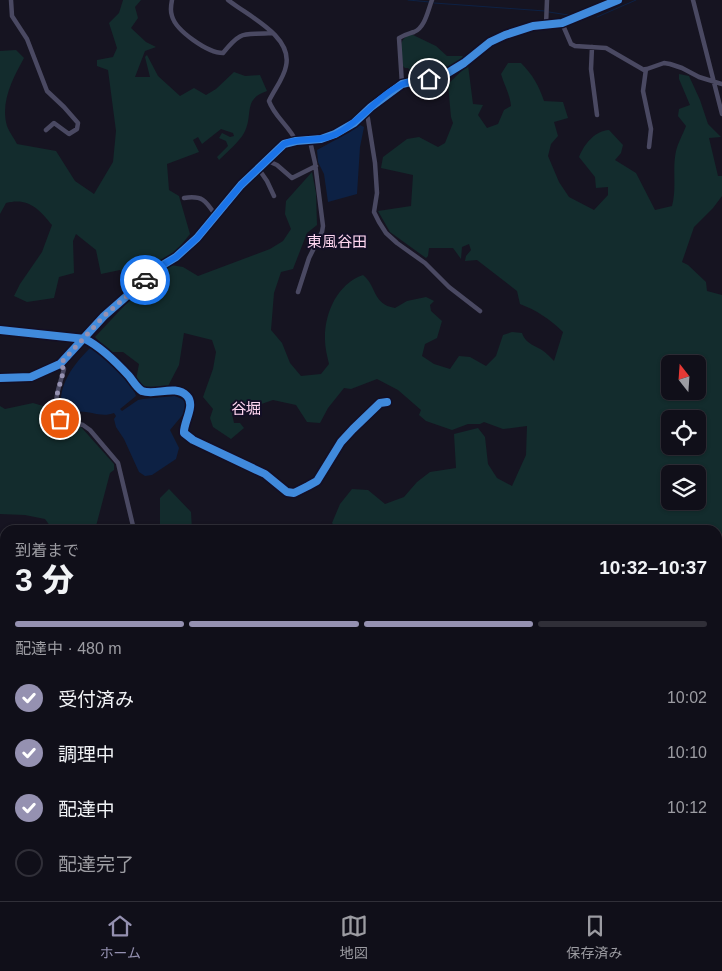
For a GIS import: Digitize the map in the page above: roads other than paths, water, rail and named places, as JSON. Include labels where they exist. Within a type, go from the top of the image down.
[{"type":"street","points":[[11,0],[12,16],[26,39],[47,91],[78,122],[77,129],[69,134],[54,123],[46,130]]},
{"type":"street","points":[[172,0],[172,16],[179,29],[217,53],[223,53],[240,36],[250,32],[272,33]]},
{"type":"street","points":[[228,0],[278,37],[284,46],[287,55],[286,67],[269,101],[273,110],[291,130],[296,141]]},
{"type":"street","points":[[234,5],[239,0]]},
{"type":"street","points":[[402,84],[399,38],[404,34],[416,32],[422,25],[432,0]]},
{"type":"street","points":[[546,25],[547,0]]},
{"type":"street","points":[[0,378],[31,377],[60,364],[85,339],[104,316],[161,266],[176,257],[216,216],[241,185],[284,144],[321,139],[335,134],[354,123],[402,84],[446,74],[464,63],[490,42],[504,35],[533,26],[562,23],[618,0]]},
{"type":"street","points":[[693,0],[722,114]]},
{"type":"street","points":[[562,23],[571,44],[575,46],[606,48],[640,68],[646,69],[664,63],[670,64],[699,77],[722,84]]},
{"type":"street","points":[[592,46],[591,69],[597,115]]},
{"type":"street","points":[[646,69],[643,91],[652,129],[649,147]]},
{"type":"street","points":[[366,113],[376,163],[374,212],[378,222],[397,243],[425,264],[449,287],[480,311]]},
{"type":"street","points":[[298,292],[309,258],[324,226],[316,166],[310,141]]},
{"type":"street","points":[[266,160],[277,165],[292,178],[316,166]]},
{"type":"street","points":[[258,168],[274,196]]},
{"type":"street","points":[[184,198],[195,196],[201,198],[216,216]]},
{"type":"street","points":[[0,330],[85,339],[95,344],[129,376],[140,390],[152,393],[173,390],[181,392],[188,396],[190,402],[189,413],[183,428],[184,433],[193,440],[265,474],[287,492],[294,493],[317,480],[341,442],[380,403],[387,402]]},
{"type":"street","points":[[60,364],[64,369],[55,402],[58,416],[60,419],[83,425],[90,430],[118,463],[133,525]]},
{"type":"water","points":[[360,125],[364,127],[360,147],[357,194],[328,202],[324,174],[318,162],[317,150]]},
{"type":"water","points":[[90,348],[95,348],[116,367],[135,393],[136,396],[120,409],[122,411],[138,400],[143,399],[175,396],[186,401],[185,412],[170,430],[179,448],[176,459],[152,475],[145,476],[139,472],[124,439],[116,427],[114,419],[116,416],[114,413],[101,415],[77,412],[67,418],[63,417],[61,397],[66,379]]},
{"type":"waterway","points":[[408,0],[430,2]]},
{"type":"waterway","points":[[597,17],[636,0]]},
{"type":"waterway","points":[[434,3],[545,11]]},
{"type":"waterway","points":[[549,12],[568,15]]},
{"type":"district","name":"東風谷田","points":[[337,241]]},
{"type":"district","name":"谷堀","points":[[246,408]]}]
